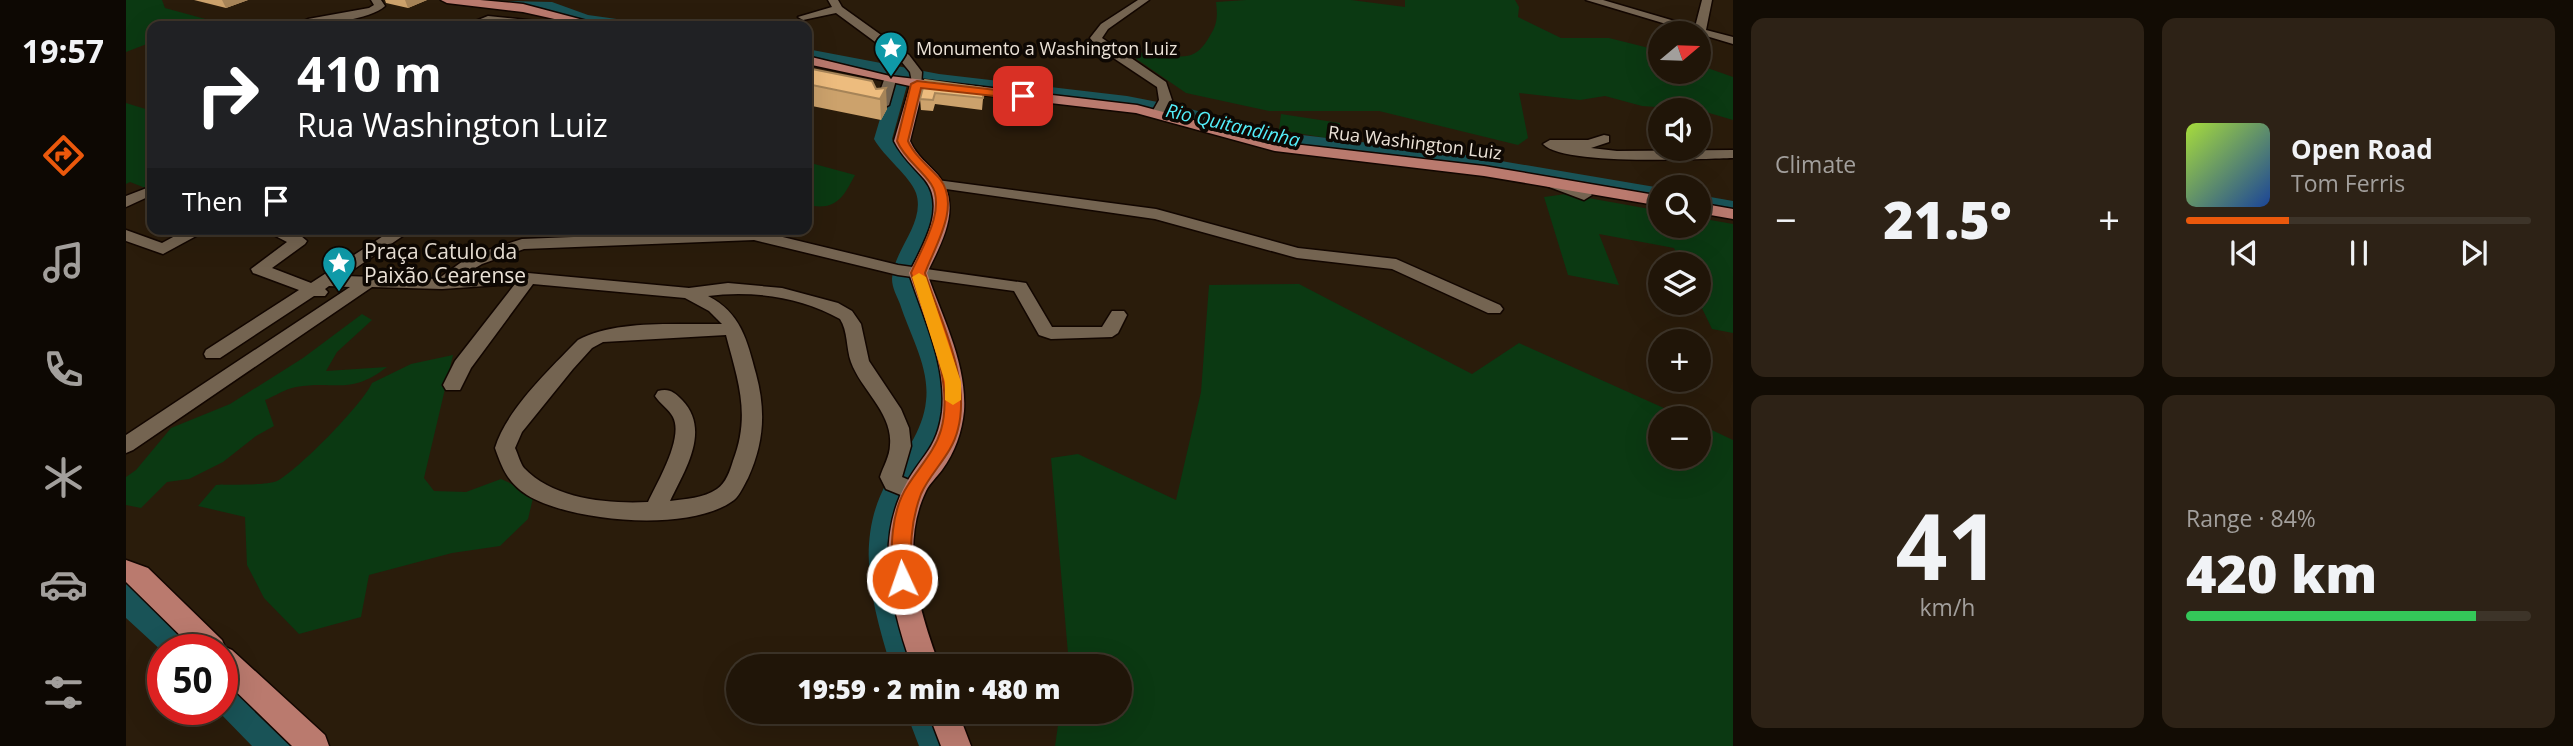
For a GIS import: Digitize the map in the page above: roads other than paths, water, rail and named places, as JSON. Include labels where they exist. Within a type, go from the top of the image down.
[{"type":"main road","points":[[447,0],[523,8],[572,21]]},
{"type":"main road","name":"Rua Washington Luiz","points":[[812,61],[891,80],[917,78],[1161,109],[1275,146],[1545,181],[1648,199]]},
{"type":"main road","points":[[917,78],[902,141],[937,184],[942,195],[940,218],[908,272],[953,382],[950,428],[942,451],[903,487],[900,539],[902,579],[921,654]]},
{"type":"main road","points":[[1711,210],[1733,214]]},
{"type":"main road","points":[[126,571],[139,576],[197,634]]},
{"type":"main road","points":[[238,674],[314,746]]},
{"type":"main road","points":[[948,724],[956,746]]},
{"type":"street","points":[[312,21],[367,13],[380,6],[376,0]]},
{"type":"street","points":[[1144,0],[1125,16],[1102,28],[1096,38],[1101,45],[1162,85],[1166,92],[1161,109]]},
{"type":"street","points":[[1594,0],[1668,21]]},
{"type":"street","points":[[1702,21],[1707,0]]},
{"type":"street","points":[[803,18],[836,5],[896,50],[917,78]]},
{"type":"street","points":[[484,21],[510,21]]},
{"type":"street","points":[[1712,34],[1733,41]]},
{"type":"street","points":[[882,104],[891,80]]},
{"type":"street","points":[[1604,139],[1583,144],[1550,144],[1556,148],[1616,155],[1733,154]]},
{"type":"street","points":[[1545,181],[1584,195]]},
{"type":"street","points":[[937,184],[1156,214],[1297,253],[1396,264],[1494,309]]},
{"type":"street","points":[[126,202],[147,192]]},
{"type":"street","points":[[126,235],[163,248],[189,235]]},
{"type":"street","points":[[284,235],[299,241],[259,269],[320,285],[367,282],[443,284],[528,278],[689,293],[728,288],[768,290],[832,307],[845,315],[852,324],[860,361],[900,428],[901,446],[891,477],[903,487]]},
{"type":"street","points":[[213,354],[396,235]]},
{"type":"street","points":[[443,284],[476,260],[522,244],[733,235],[779,241],[908,272],[1020,288],[1045,331],[1051,333],[1106,333],[1112,329],[1118,315]]},
{"type":"street","points":[[453,385],[462,366],[528,278]]},
{"type":"street","points":[[126,445],[367,282]]},
{"type":"street","points":[[320,285],[342,300]]},
{"type":"street","points":[[689,293],[722,311],[734,329],[752,398],[755,420],[740,473],[728,493],[709,504],[654,512],[580,507],[522,481],[508,466],[505,445],[514,426],[579,350],[598,337],[734,329]]},
{"type":"street","points":[[654,512],[681,449],[686,427],[678,407],[665,396]]},
{"type":"waterway","name":"Rio Quitandinha","points":[[469,0],[552,6],[585,19],[598,21]]},
{"type":"waterway","name":"Rio Quitandinha","points":[[812,55],[939,79],[1127,101],[1178,111],[1284,139],[1454,159],[1648,192]]},
{"type":"waterway","points":[[902,73],[883,139],[926,193],[928,203],[924,225],[905,269],[904,279],[935,363],[940,389],[933,429],[897,492],[886,524],[884,565],[887,586],[905,654]]},
{"type":"waterway","name":"Rio Quitandinha","points":[[1711,203],[1733,207]]},
{"type":"waterway","points":[[126,598],[168,634]]},
{"type":"waterway","points":[[238,705],[278,746]]},
{"type":"waterway","points":[[929,724],[938,746]]},
{"type":"place","name":"Monumento a Washington Luiz","points":[[891,78]]},
{"type":"place","name":"Praça Catulo da Paixão Cearense","points":[[339,293]]}]
